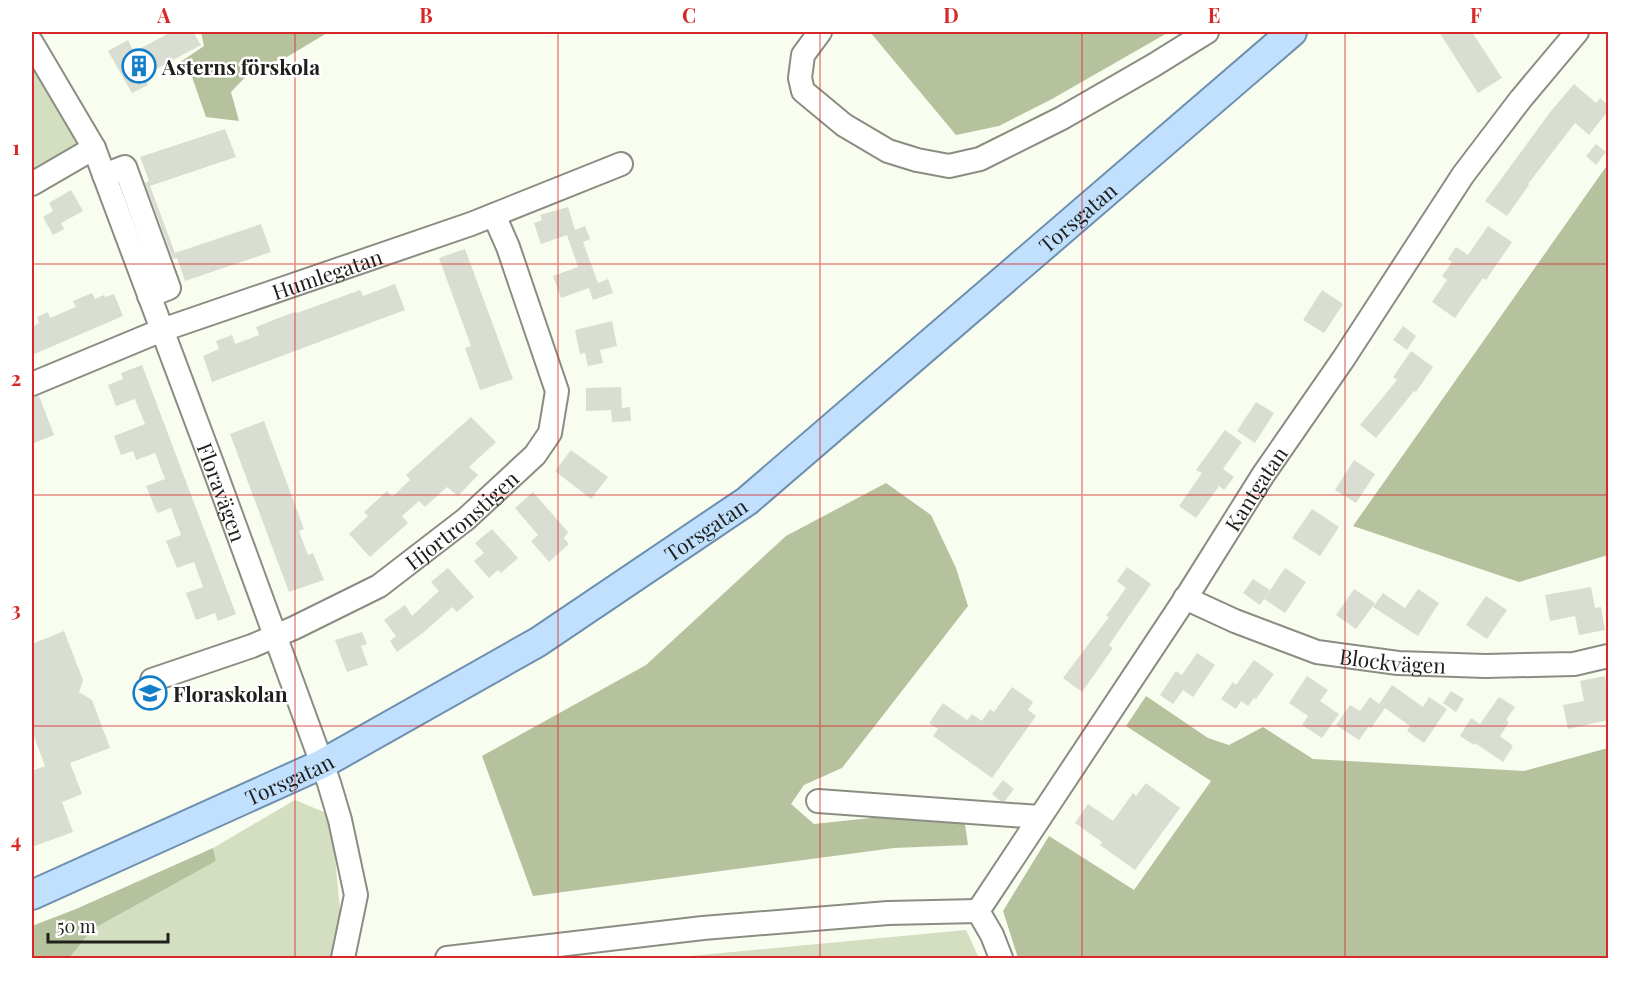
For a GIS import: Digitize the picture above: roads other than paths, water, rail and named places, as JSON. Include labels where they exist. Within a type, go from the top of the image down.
[{"type":"main road","name":"Torsgatan","points":[[32,895],[322,764],[538,642],[747,501],[1292,32]]},
{"type":"street","points":[[820,32],[803,55],[800,78],[803,91],[844,125],[888,151],[917,160],[949,166],[980,159],[1062,118],[1206,32]]},
{"type":"street","name":"Kantgatan","points":[[978,911],[1185,598],[1263,475],[1344,358],[1463,175],[1520,100],[1577,32]]},
{"type":"street","name":"Floravägen","points":[[32,43],[94,148],[322,764],[340,820],[356,895],[344,958]]},
{"type":"street","points":[[32,184],[94,148]]},
{"type":"street","name":"Humlegatan","points":[[32,384],[162,330],[494,214],[621,164]]},
{"type":"street","name":"Hjortronstigen","points":[[152,680],[221,658],[275,636],[380,586],[466,519],[535,455],[550,433],[557,391],[508,247],[494,214]]},
{"type":"street","name":"Blockvägen","points":[[1185,598],[1235,621],[1317,652],[1398,663],[1485,666],[1574,664],[1608,656]]},
{"type":"street","points":[[818,801],[1040,817]]},
{"type":"street","points":[[447,958],[703,928],[888,913],[978,911],[993,935],[1001,958]]},
{"type":"place","name":"Asterns förskola","points":[[139,66]]},
{"type":"place","name":"Floraskolan","points":[[150,693]]}]
